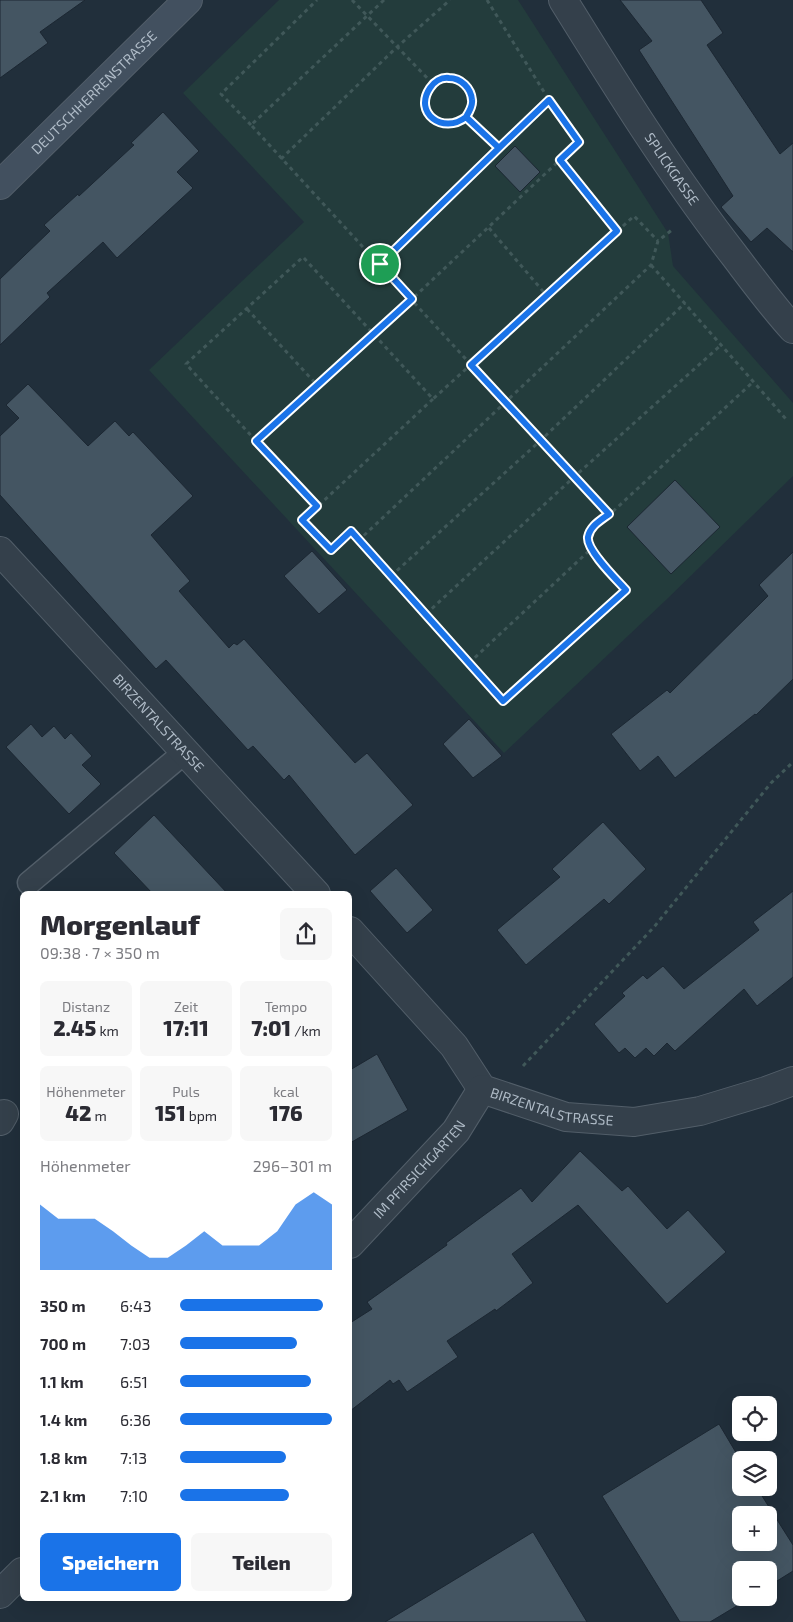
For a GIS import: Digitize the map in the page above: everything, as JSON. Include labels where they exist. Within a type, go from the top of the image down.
[{"type":"street","name":"DEUTSCHHERRENSTRASSE","points":[[0,184],[188,0]]},
{"type":"street","name":"SPLICKGASSE","points":[[563,0],[630,108],[699,210],[777,312],[793,329]]},
{"type":"street","name":"BIRZENTALSTRASSE","points":[[0,551],[313,891]]},
{"type":"street","name":"BIRZENTALSTRASSE","points":[[352,933],[454,1046],[490,1092],[566,1117],[634,1122],[700,1110],[766,1092],[793,1081]]},
{"type":"street","name":"IM PFIRSICHGARTEN","points":[[352,1242],[456,1132],[490,1092]]},
{"type":"street","points":[[0,1594],[20,1574]]},
{"type":"lane","points":[[29,883],[185,752]]},
{"type":"path","points":[[317,0],[221,94],[252,125],[281,159],[609,514]]},
{"type":"path","points":[[352,0],[433,84]]},
{"type":"path","points":[[252,125],[384,0]]},
{"type":"path","points":[[281,159],[397,47],[450,0]]},
{"type":"path","points":[[256,441],[489,228],[579,142],[549,100],[487,0]]},
{"type":"path","points":[[448,77],[463,83],[469,89],[472,100],[471,108],[466,117],[459,122],[450,124],[443,124],[434,120],[428,114],[425,102],[426,94],[433,84],[439,79],[448,77]]},
{"type":"path","points":[[380,264],[549,100]]},
{"type":"path","points":[[466,117],[499,148]]},
{"type":"path","points":[[560,160],[617,231]]},
{"type":"path","points":[[358,540],[651,265],[658,241],[699,210]]},
{"type":"path","points":[[658,241],[634,216],[302,520],[331,550],[351,531],[503,701],[626,590],[591,549],[588,537],[594,526],[753,382]]},
{"type":"path","points":[[489,228],[547,296]]},
{"type":"path","points":[[317,506],[186,364],[303,257],[433,399]]},
{"type":"path","points":[[651,265],[786,419]]},
{"type":"path","points":[[391,576],[540,440],[685,303]]},
{"type":"path","points":[[247,309],[318,385]]},
{"type":"path","points":[[426,614],[574,477],[721,345]]},
{"type":"path","points":[[469,663],[591,549]]},
{"type":"path","points":[[490,1092],[530,1059],[654,927],[771,783],[793,762]]},
{"type":"green space","points":[[279,0],[518,0],[668,233],[673,266],[793,403],[793,476],[666,600],[504,753],[149,370],[304,222],[183,93]]},
{"type":"building","points":[[0,0],[85,0],[40,32],[48,43],[0,78]]},
{"type":"building","points":[[620,0],[701,0],[723,33],[707,45],[780,154],[793,143],[793,252],[767,228],[751,242],[721,207],[733,196],[639,50],[652,41]]},
{"type":"building","points":[[163,112],[199,151],[177,172],[193,188],[117,258],[103,242],[47,293],[50,297],[0,345],[0,279],[50,231],[44,225],[78,194],[79,196],[134,145],[131,143]]},
{"type":"building","points":[[515,146],[540,172],[520,192],[495,166]]},
{"type":"building","points":[[28,384],[88,446],[115,421],[129,436],[133,432],[193,496],[151,535],[190,581],[179,591],[229,648],[234,643],[237,645],[244,639],[355,763],[367,753],[413,805],[355,855],[289,775],[284,780],[253,746],[248,750],[166,660],[156,669],[0,495],[0,436],[19,418],[6,405]]},
{"type":"building","points":[[675,480],[720,527],[671,574],[627,527]]},
{"type":"building","points":[[312,551],[347,590],[319,614],[284,576]]},
{"type":"building","points":[[793,552],[793,679],[756,715],[675,778],[658,756],[640,771],[611,734],[667,690],[670,693],[768,596],[759,585]]},
{"type":"building","points":[[469,719],[502,756],[473,778],[443,744]]},
{"type":"building","points":[[31,724],[42,737],[54,726],[65,739],[71,733],[92,756],[82,765],[101,784],[69,814],[6,747]]},
{"type":"building","points":[[154,815],[225,891],[150,891],[114,853]]},
{"type":"building","points":[[603,822],[646,869],[609,904],[604,899],[526,965],[497,930],[560,877],[552,869]]},
{"type":"building","points":[[396,868],[433,910],[407,933],[370,891]]},
{"type":"building","points":[[793,891],[793,977],[757,1006],[744,989],[675,1051],[667,1043],[654,1056],[646,1048],[635,1058],[625,1048],[619,1053],[594,1024],[625,996],[622,993],[643,975],[647,979],[663,966],[684,989],[759,930],[753,922]]},
{"type":"building","points":[[377,1054],[408,1110],[352,1142],[352,1069]]},
{"type":"building","points":[[580,1151],[622,1191],[628,1186],[667,1229],[688,1210],[726,1252],[667,1304],[578,1205],[512,1254],[533,1283],[496,1311],[495,1309],[447,1341],[458,1357],[407,1392],[399,1380],[393,1384],[390,1380],[352,1409],[352,1322],[372,1309],[367,1302],[447,1245],[446,1243],[521,1188],[532,1202]]},
{"type":"building","points":[[719,1424],[735,1451],[732,1451],[732,1496],[762,1496],[768,1506],[732,1506],[732,1551],[777,1551],[777,1520],[793,1545],[793,1571],[777,1581],[777,1561],[732,1561],[732,1606],[737,1606],[710,1622],[680,1622],[602,1496]]},
{"type":"building","points":[[533,1532],[587,1622],[385,1622],[474,1568]]},
{"type":"route","points":[[380,264],[412,299],[256,441],[317,506],[302,520],[314,533],[331,550],[351,531],[503,701],[626,590],[591,549],[588,537],[594,526],[609,514],[471,365],[617,231],[560,160],[579,142],[549,100],[499,148],[466,117],[459,122],[443,124],[434,120],[428,114],[425,102],[426,94],[439,79],[448,77],[456,79],[469,89],[472,100],[471,108],[466,117],[499,148],[380,264]]}]
